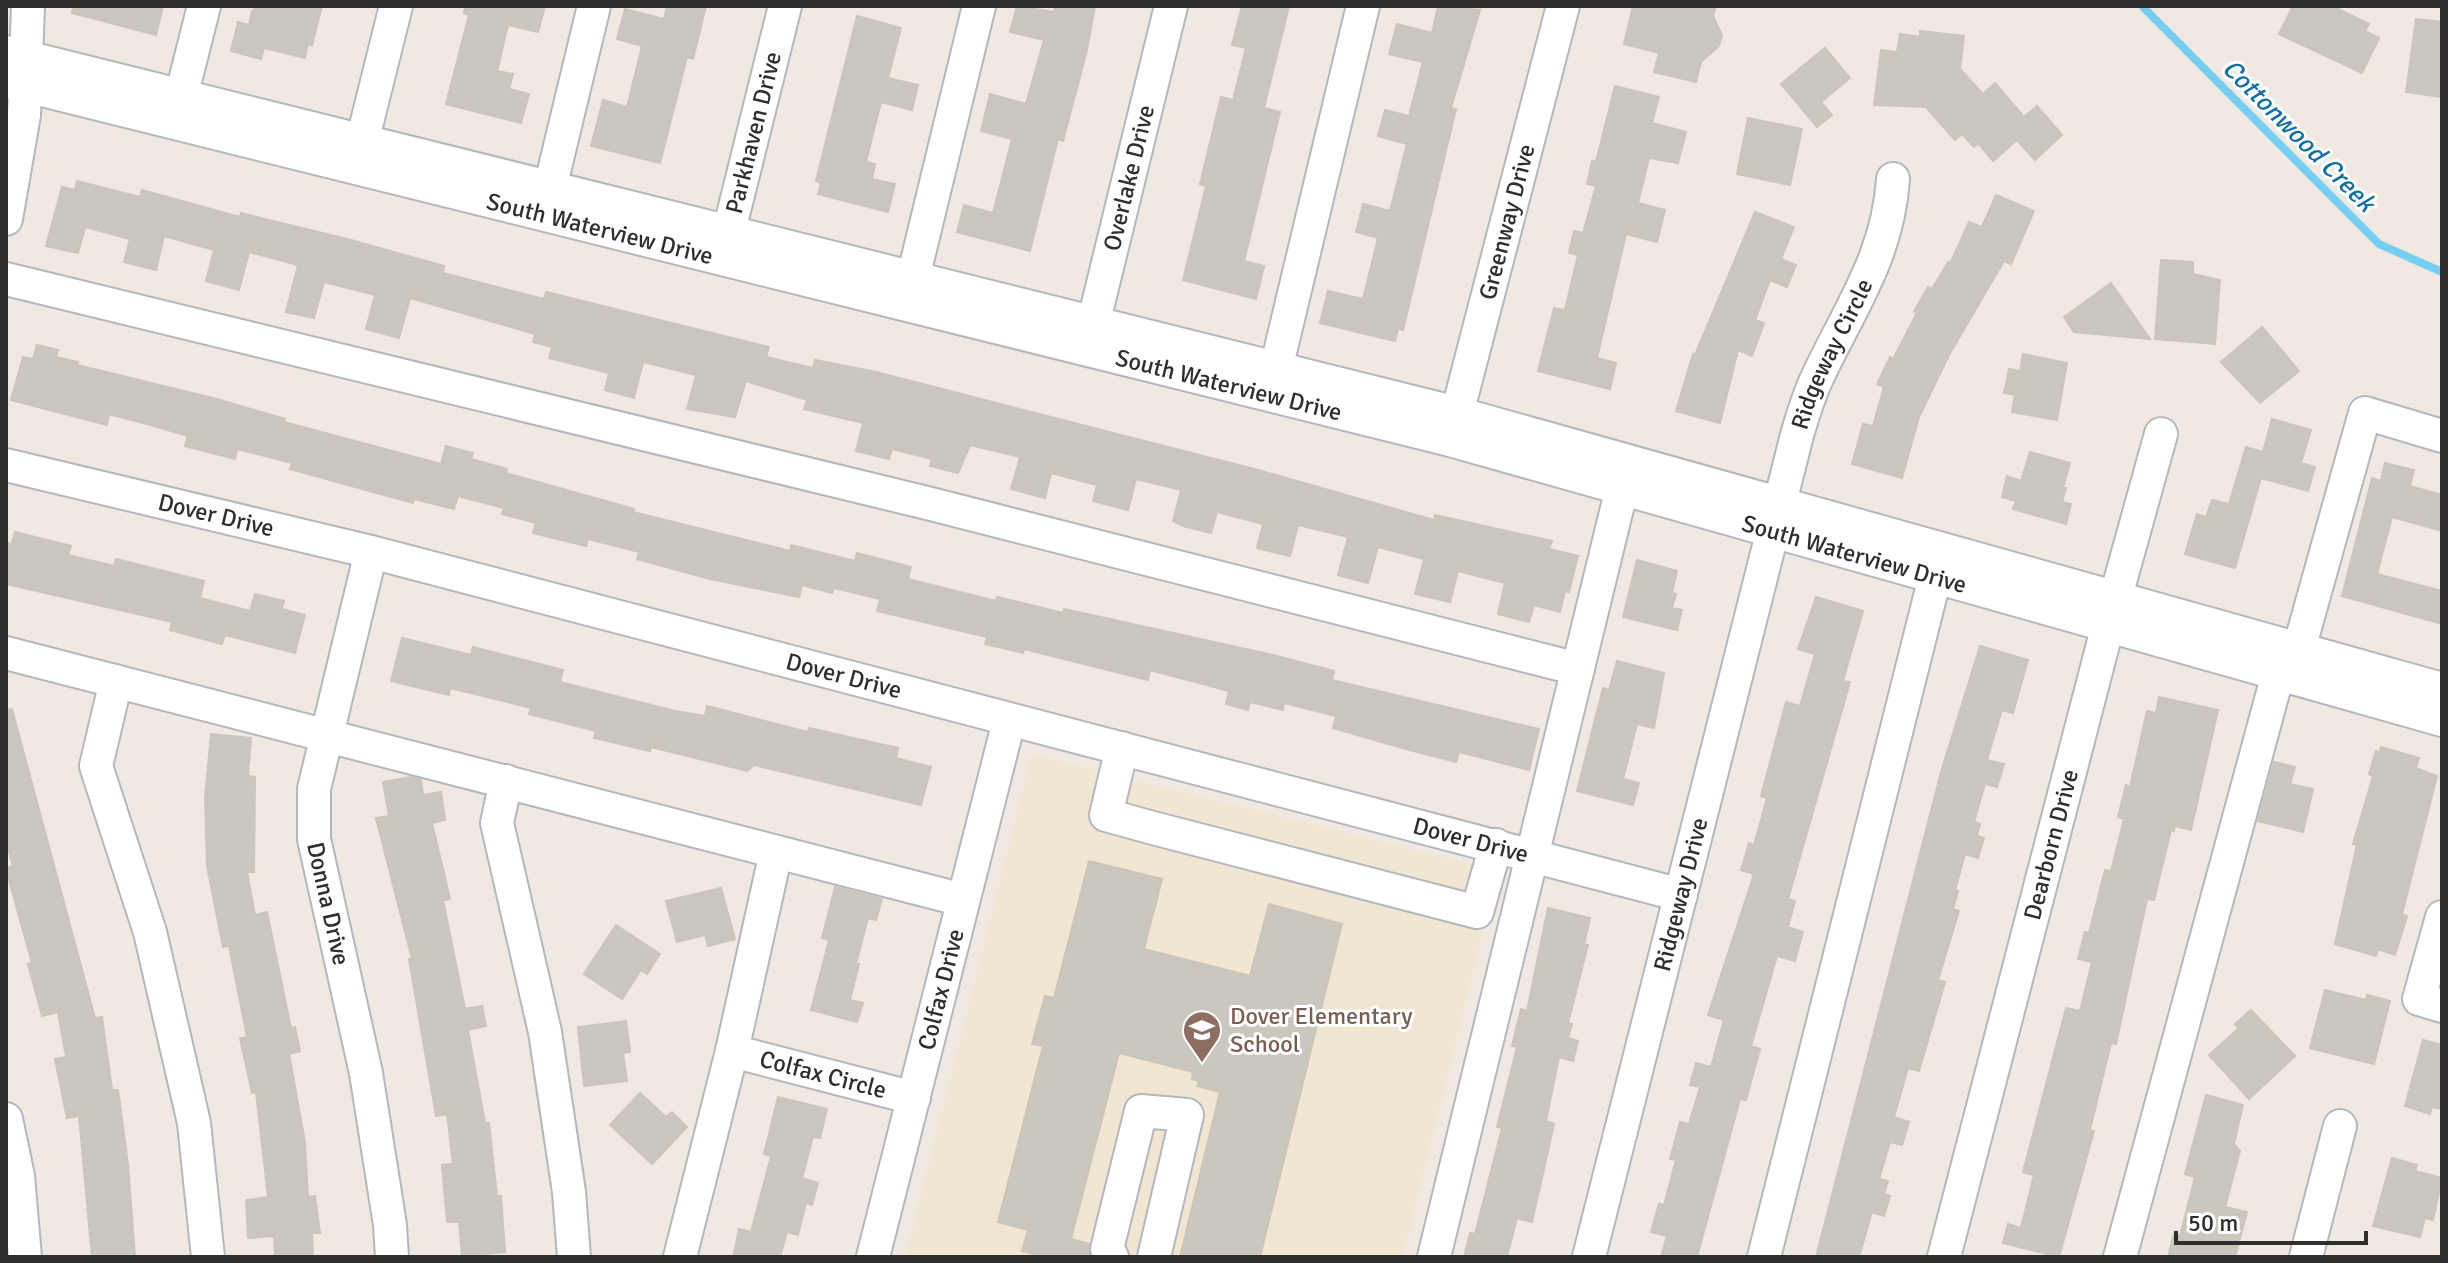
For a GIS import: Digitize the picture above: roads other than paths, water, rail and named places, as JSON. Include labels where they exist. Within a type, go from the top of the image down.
[{"type":"street","points":[[6,219],[16,69],[28,6]]},
{"type":"street","points":[[181,97],[204,6]]},
{"type":"street","points":[[359,155],[396,6]]},
{"type":"street","points":[[550,188],[594,6]]},
{"type":"street","name":"Parkhaven Drive","points":[[726,245],[785,6]]},
{"type":"street","points":[[913,278],[979,6]]},
{"type":"street","name":"Overlake Drive","points":[[1090,337],[1171,6]]},
{"type":"street","points":[[1276,369],[1363,6]]},
{"type":"street","name":"Greenway Drive","points":[[1453,426],[1563,6]]},
{"type":"street","name":"South Waterview Drive","points":[[16,69],[181,97],[359,155],[550,188],[726,245],[913,278],[1090,337],[1276,369],[1453,426],[1622,488],[1776,516],[1935,577],[2299,649],[2442,689]]},
{"type":"street","name":"South Waterview Drive","points":[[16,69],[1453,426],[2112,611],[2278,674],[2442,720]]},
{"type":"street","name":"Ridgeway Circle","points":[[1776,516],[1816,378],[1881,251],[1891,209],[1893,179]]},
{"type":"street","points":[[6,279],[931,504],[1578,669]]},
{"type":"street","points":[[2299,649],[2365,413],[2442,436]]},
{"type":"street","name":"Dearborn Drive","points":[[1944,1257],[2161,434]]},
{"type":"street","name":"Dover Drive","points":[[6,465],[371,552],[1681,895]]},
{"type":"street","points":[[1434,1257],[1622,488]]},
{"type":"street","name":"Ridgeway Drive","points":[[1589,1257],[1776,516]]},
{"type":"street","name":"Donna Drive","points":[[371,552],[314,789],[314,839],[366,1073],[390,1225],[392,1257]]},
{"type":"street","points":[[1764,1257],[1935,577]]},
{"type":"street","points":[[6,653],[963,900]]},
{"type":"street","points":[[2120,1257],[2278,674]]},
{"type":"street","points":[[116,681],[96,766],[157,961],[194,1123],[208,1257]]},
{"type":"street","name":"Colfax Drive","points":[[873,1257],[1009,721]]},
{"type":"street","points":[[1122,748],[1106,815],[1183,836],[1477,912],[1496,845]]},
{"type":"street","points":[[506,781],[497,823],[545,1032],[569,1192],[574,1257]]},
{"type":"street","points":[[680,1257],[732,1051],[776,852]]},
{"type":"street","points":[[2431,1002],[2442,917]]},
{"type":"street","name":"Colfax Circle","points":[[732,1051],[914,1098]]},
{"type":"street","points":[[1112,1257],[1107,1249],[1141,1111],[1187,1115],[1154,1257]]},
{"type":"street","points":[[6,1119],[18,1176],[25,1257]]},
{"type":"street","points":[[2306,1257],[2340,1126]]},
{"type":"waterway","name":"Cottonwood Creek","points":[[2142,6],[2379,244],[2442,272]]},
{"type":"place","name":"Dover Elementary School","points":[[1202,1064]]}]
